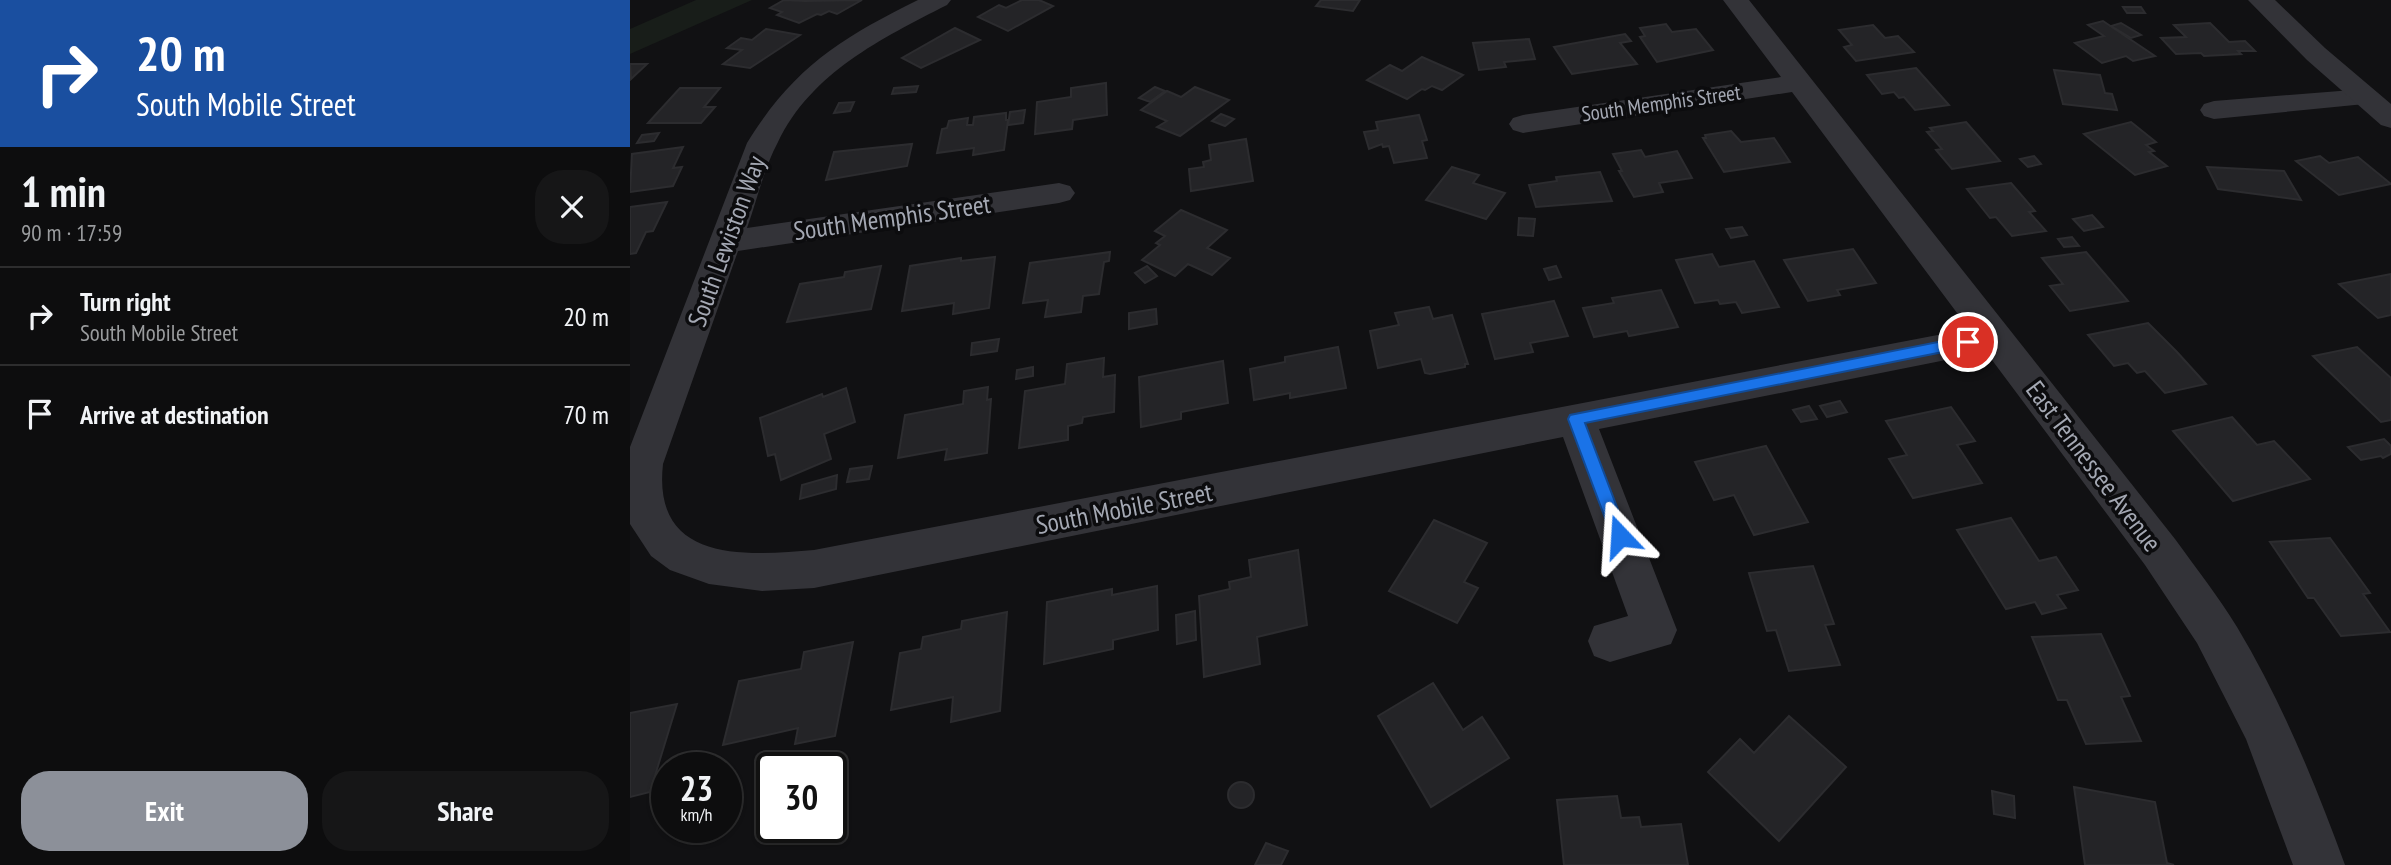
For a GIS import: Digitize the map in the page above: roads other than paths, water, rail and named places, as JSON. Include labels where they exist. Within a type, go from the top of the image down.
[{"type":"street","name":"South Lewiston Way","points":[[674,552],[648,521],[640,494],[643,464],[762,143],[775,117],[794,92],[848,48],[938,0]]},
{"type":"street","name":"East Tennessee Avenue","points":[[1736,0],[2160,552],[2219,639],[2260,713],[2295,794],[2319,865]]},
{"type":"street","points":[[2261,0],[2316,54],[2391,119]]},
{"type":"street","name":"South Memphis Street","points":[[1523,124],[1800,83]]},
{"type":"street","points":[[2214,110],[2365,97]]},
{"type":"street","name":"South Memphis Street","points":[[725,242],[1059,193]]},
{"type":"street","name":"South Mobile Street","points":[[674,552],[709,567],[758,574],[814,569],[1994,337]]},
{"type":"street","points":[[1576,419],[1655,630],[1610,641]]}]
